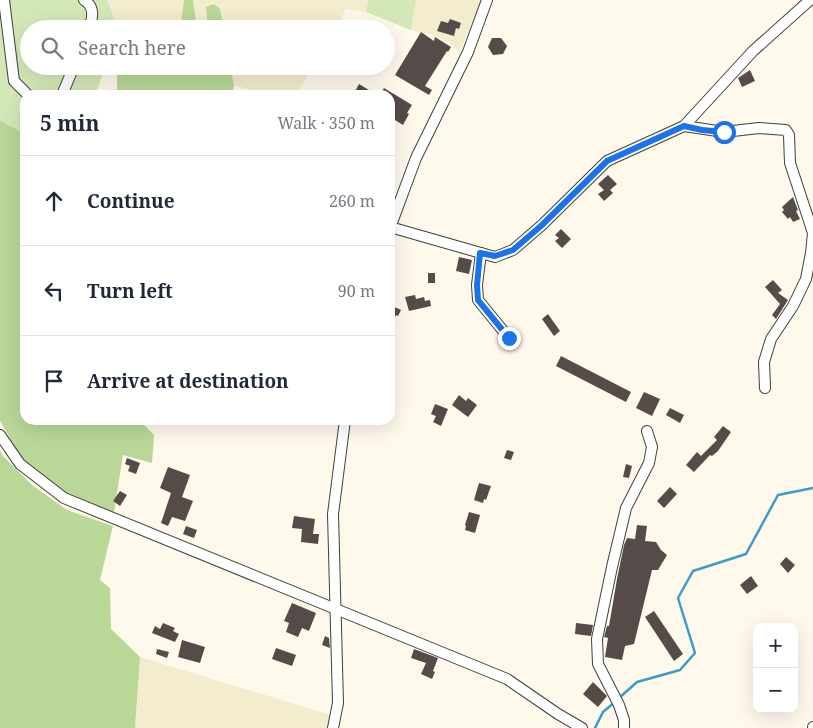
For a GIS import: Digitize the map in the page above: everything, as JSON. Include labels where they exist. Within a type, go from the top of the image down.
[{"type":"street","points":[[4,0],[14,81],[23,90]]},
{"type":"street","points":[[84,0],[90,4],[93,13],[91,20]]},
{"type":"street","points":[[395,215],[416,158],[468,52],[487,0]]},
{"type":"street","points":[[395,229],[495,256],[513,250],[542,225],[607,161],[684,126],[753,51],[810,0]]},
{"type":"street","points":[[64,90],[70,75]]},
{"type":"street","points":[[684,126],[724,132],[759,128],[786,130],[789,135],[790,163],[813,232],[806,279],[793,306],[771,339],[764,362],[765,388]]},
{"type":"street","points":[[480,253],[477,285],[478,300],[509,338]]},
{"type":"street","points":[[333,728],[338,703],[333,514],[343,425]]},
{"type":"street","points":[[624,728],[624,720],[616,700],[598,664],[597,640],[626,508],[649,463],[652,447],[648,431]]},
{"type":"street","points":[[0,435],[20,464],[64,498],[507,679],[581,728]]},
{"type":"shaded area","points":[[109,0],[184,0],[181,20],[115,20]]},
{"type":"shaded area","points":[[193,0],[368,0],[366,12],[346,9],[340,20],[222,20],[220,9],[206,7],[207,20],[196,20]]},
{"type":"shaded area","points":[[416,0],[482,0],[459,52],[449,42],[429,34],[411,30]]},
{"type":"shaded area","points":[[232,75],[308,75],[299,90],[252,90],[234,85]]},
{"type":"shaded area","points":[[140,657],[331,715],[327,728],[135,728]]},
{"type":"green space","points":[[0,0],[108,0],[115,20],[20,20],[20,75],[103,75],[97,90],[20,90],[20,131],[0,120]]},
{"type":"green space","points":[[184,0],[193,0],[196,20],[181,20]]},
{"type":"green space","points":[[368,0],[416,0],[411,30],[395,24],[395,20],[386,20],[366,12]]},
{"type":"green space","points":[[214,4],[220,9],[222,20],[207,20],[206,7]]},
{"type":"green space","points":[[117,75],[232,75],[234,85],[233,90],[117,90]]},
{"type":"green space","points":[[0,120],[20,131],[20,425],[144,425],[154,435],[152,463],[123,455],[114,512],[62,493],[23,461],[0,421]]},
{"type":"green space","points":[[0,450],[3,456],[32,485],[67,510],[113,526],[100,580],[110,588],[111,629],[140,657],[135,728],[0,728]]},
{"type":"building","points":[[450,19],[461,23],[459,29],[456,28],[454,36],[437,31],[441,21],[448,23]]},
{"type":"building","points":[[421,32],[434,41],[435,37],[451,47],[425,86],[432,90],[429,95],[395,75]]},
{"type":"building","points":[[492,38],[501,38],[507,46],[503,54],[493,55],[488,47]]},
{"type":"building","points":[[750,70],[755,81],[742,87],[738,78]]},
{"type":"building","points":[[359,84],[369,90],[356,90]]},
{"type":"building","points":[[395,95],[412,105],[403,125],[395,120]]},
{"type":"building","points":[[608,175],[617,184],[610,190],[613,193],[604,201],[598,194],[604,190],[598,184]]},
{"type":"building","points":[[793,197],[800,219],[793,222],[790,217],[788,219],[782,212],[784,210],[782,207]]},
{"type":"building","points":[[561,229],[571,239],[562,248],[555,241],[559,238],[555,235]]},
{"type":"building","points":[[459,257],[472,260],[469,274],[456,271]]},
{"type":"building","points":[[428,273],[435,273],[435,283],[428,283]]},
{"type":"building","points":[[773,280],[782,290],[778,293],[788,300],[776,319],[772,315],[780,304],[765,287]]},
{"type":"building","points":[[415,295],[416,299],[424,297],[425,301],[430,300],[431,306],[409,311],[405,297]]},
{"type":"building","points":[[395,307],[401,310],[398,316],[396,315],[395,317]]},
{"type":"building","points":[[548,314],[560,331],[554,336],[542,319]]},
{"type":"building","points":[[561,356],[631,392],[626,402],[556,366]]},
{"type":"building","points":[[644,392],[660,399],[652,416],[636,408]]},
{"type":"building","points":[[459,395],[466,401],[468,398],[477,405],[468,417],[452,405]]},
{"type":"building","points":[[435,404],[448,409],[441,426],[433,422],[436,416],[431,414]]},
{"type":"building","points":[[670,408],[684,415],[680,423],[666,415]]},
{"type":"building","points":[[723,426],[731,432],[718,451],[712,456],[710,455],[694,472],[686,465],[697,452],[701,456],[717,440],[714,437]]},
{"type":"building","points":[[507,450],[514,452],[511,460],[504,458]]},
{"type":"building","points":[[127,458],[140,463],[136,474],[128,471],[130,466],[125,464]]},
{"type":"building","points":[[626,464],[632,466],[629,478],[623,477]]},
{"type":"building","points":[[168,467],[190,475],[182,497],[193,501],[185,521],[172,517],[168,526],[161,523],[171,493],[160,488]]},
{"type":"building","points":[[479,483],[491,486],[483,503],[474,500]]},
{"type":"building","points":[[670,487],[677,494],[664,508],[657,501]]},
{"type":"building","points":[[120,491],[127,495],[120,506],[113,501]]},
{"type":"building","points":[[469,512],[480,515],[475,533],[465,530]]},
{"type":"building","points":[[294,516],[315,519],[313,534],[319,534],[318,544],[301,542],[302,529],[292,528]]},
{"type":"building","points":[[637,525],[647,526],[645,541],[656,542],[667,555],[658,570],[652,570],[634,644],[625,646],[622,660],[605,657],[608,638],[604,637],[607,626],[609,626],[624,545],[627,538],[635,539]]},
{"type":"building","points":[[186,526],[197,530],[194,538],[183,534]]},
{"type":"building","points":[[786,557],[795,565],[788,573],[780,564]]},
{"type":"building","points":[[751,576],[758,586],[747,594],[740,585]]},
{"type":"building","points":[[292,603],[316,613],[309,631],[302,628],[298,637],[286,632],[289,623],[284,621]]},
{"type":"building","points":[[654,611],[683,654],[674,661],[645,617]]},
{"type":"building","points":[[163,623],[175,628],[173,631],[179,634],[175,642],[152,633],[155,626],[160,629]]},
{"type":"building","points":[[576,623],[593,625],[591,636],[575,634]]},
{"type":"building","points":[[325,636],[329,638],[330,648],[322,645]]},
{"type":"building","points":[[182,640],[205,647],[200,663],[178,657]]},
{"type":"building","points":[[276,648],[296,655],[292,666],[272,659]]},
{"type":"building","points":[[157,649],[169,652],[167,658],[156,654]]},
{"type":"building","points":[[414,649],[438,658],[432,679],[421,674],[426,663],[411,658]]},
{"type":"building","points":[[593,682],[607,696],[598,707],[583,694]]},
{"type":"waterway","points":[[619,698],[637,682],[680,670],[695,653],[678,598],[693,571],[746,554],[778,495],[813,488]]},
{"type":"waterway","points":[[595,728],[603,712],[615,702]]},
{"type":"route","points":[[509,338],[478,300],[477,285],[480,253],[495,256],[513,250],[542,225],[607,161],[684,126],[724,132]]}]
